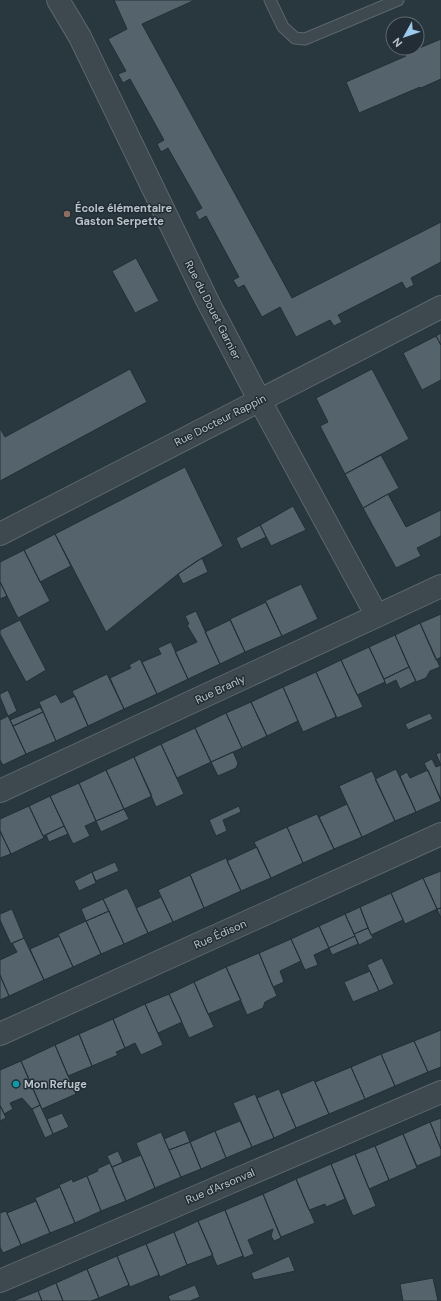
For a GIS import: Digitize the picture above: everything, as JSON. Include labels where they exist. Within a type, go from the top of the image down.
[{"type":"street","name":"Rue du Douet Garnier","points":[[58,0],[80,37],[208,302],[377,616]]},
{"type":"street","name":"Rue Docteur Rappin","points":[[0,534],[441,307]]},
{"type":"street","name":"Rue Branly","points":[[0,791],[441,586]]},
{"type":"street","name":"Rue Édison","points":[[0,1034],[441,834]]},
{"type":"street","name":"Rue d'Arsonval","points":[[0,1281],[441,1092]]},
{"type":"lane","points":[[270,0],[283,27],[295,38],[304,39],[398,0]]},
{"type":"building","points":[[114,0],[195,0],[142,24],[292,298],[441,222],[441,262],[411,278],[414,285],[406,289],[402,282],[338,315],[342,322],[334,326],[330,320],[296,337],[280,307],[262,317],[244,285],[238,288],[233,280],[239,277],[206,216],[199,220],[195,212],[202,208],[168,148],[161,152],[157,144],[164,140],[130,79],[123,83],[118,74],[126,71],[108,39],[127,29]]},
{"type":"building","points":[[441,39],[441,79],[359,113],[346,82],[406,56],[425,56],[425,46]]},
{"type":"building","points":[[136,258],[159,301],[135,313],[112,271]]},
{"type":"building","points":[[441,333],[441,345],[436,336]]},
{"type":"building","points":[[436,336],[441,345],[441,380],[422,390],[403,353]]},
{"type":"building","points":[[130,369],[147,402],[0,481],[0,428],[5,437]]},
{"type":"building","points":[[372,369],[409,439],[345,474],[320,426],[328,422],[316,398]]},
{"type":"building","points":[[381,455],[399,488],[363,508],[345,474]]},
{"type":"building","points":[[185,467],[223,546],[178,574],[106,632],[55,534]]},
{"type":"building","points":[[388,494],[406,527],[441,510],[441,536],[417,548],[421,556],[396,568],[363,508]]},
{"type":"building","points":[[293,506],[306,530],[271,546],[260,525]]},
{"type":"building","points":[[260,525],[266,537],[241,549],[236,538]]},
{"type":"building","points":[[55,534],[71,566],[40,582],[24,550]]},
{"type":"building","points":[[24,550],[50,601],[18,618],[0,582],[0,562]]},
{"type":"building","points":[[202,558],[208,572],[183,584],[178,574]]},
{"type":"building","points":[[0,582],[7,596],[0,599]]},
{"type":"building","points":[[301,584],[318,619],[282,636],[265,601]]},
{"type":"building","points":[[266,602],[282,636],[245,652],[230,619]]},
{"type":"building","points":[[196,611],[220,664],[188,679],[175,652],[197,642],[187,625],[189,624],[185,616]]},
{"type":"building","points":[[441,614],[441,657],[436,660],[420,623]]},
{"type":"building","points":[[20,620],[46,670],[26,682],[0,634],[0,630]]},
{"type":"building","points":[[230,620],[245,652],[220,664],[205,632]]},
{"type":"building","points":[[420,623],[440,667],[430,671],[426,678],[416,682],[395,635]]},
{"type":"building","points":[[395,635],[409,667],[384,679],[369,647]]},
{"type":"building","points":[[171,642],[188,679],[157,694],[142,662],[161,654],[158,648]]},
{"type":"building","points":[[369,647],[385,682],[357,695],[341,660]]},
{"type":"building","points":[[140,659],[157,694],[124,709],[110,678],[131,668],[129,665]]},
{"type":"building","points":[[341,660],[363,707],[337,718],[316,672]]},
{"type":"building","points":[[409,667],[416,681],[400,689],[396,680],[386,685],[384,679]]},
{"type":"building","points":[[316,672],[336,717],[303,732],[283,687]]},
{"type":"building","points":[[107,674],[124,709],[88,726],[72,691]]},
{"type":"building","points":[[283,687],[298,721],[267,736],[251,702]]},
{"type":"building","points":[[8,690],[17,711],[8,716],[0,694]]},
{"type":"building","points":[[56,694],[61,703],[75,696],[88,726],[56,741],[39,702]]},
{"type":"building","points":[[251,702],[267,736],[242,748],[226,713]]},
{"type":"building","points":[[40,707],[43,712],[13,726],[10,720]]},
{"type":"building","points":[[43,712],[56,741],[26,754],[13,726]]},
{"type":"building","points":[[226,713],[242,748],[211,762],[195,728]]},
{"type":"building","points":[[430,713],[433,719],[408,730],[405,724]]},
{"type":"building","points":[[8,716],[26,754],[3,765],[0,760],[0,720]]},
{"type":"building","points":[[195,728],[211,762],[177,778],[161,744]]},
{"type":"building","points":[[161,744],[184,794],[156,807],[134,757]]},
{"type":"building","points":[[233,752],[238,763],[236,768],[218,776],[211,762]]},
{"type":"building","points":[[441,752],[441,765],[436,754]]},
{"type":"building","points":[[134,757],[152,796],[124,809],[106,770]]},
{"type":"building","points":[[432,759],[436,767],[441,765],[441,799],[424,763]]},
{"type":"building","points":[[396,769],[416,812],[395,821],[375,779]]},
{"type":"building","points":[[106,770],[124,809],[96,821],[79,783]]},
{"type":"building","points":[[428,770],[441,801],[416,812],[400,776],[407,772],[410,778]]},
{"type":"building","points":[[372,771],[395,821],[362,837],[339,786]]},
{"type":"building","points":[[79,783],[96,821],[85,826],[90,836],[73,844],[50,796]]},
{"type":"building","points":[[50,796],[64,826],[43,836],[29,806]]},
{"type":"building","points":[[347,804],[362,837],[334,849],[319,817]]},
{"type":"building","points":[[29,806],[44,838],[11,854],[0,831],[0,819]]},
{"type":"building","points":[[239,806],[241,812],[223,820],[227,831],[216,836],[209,820]]},
{"type":"building","points":[[124,809],[129,819],[101,832],[96,821]]},
{"type":"building","points":[[317,814],[334,849],[303,863],[287,827]]},
{"type":"building","points":[[64,826],[68,834],[49,842],[46,835]]},
{"type":"building","points":[[287,827],[303,863],[271,878],[254,842]]},
{"type":"building","points":[[0,831],[11,854],[0,858]]},
{"type":"building","points":[[257,847],[271,878],[241,891],[227,861]]},
{"type":"building","points":[[226,858],[241,891],[204,908],[190,874]]},
{"type":"building","points":[[115,862],[119,871],[96,881],[92,872]]},
{"type":"building","points":[[441,871],[441,908],[437,909],[423,878]]},
{"type":"building","points":[[92,872],[96,883],[79,891],[74,881]]},
{"type":"building","points":[[190,875],[204,908],[173,922],[158,890]]},
{"type":"building","points":[[423,878],[437,909],[405,924],[391,893]]},
{"type":"building","points":[[127,888],[148,933],[124,944],[103,899]]},
{"type":"building","points":[[391,893],[403,920],[371,935],[360,907]]},
{"type":"building","points":[[161,897],[173,922],[148,933],[136,908]]},
{"type":"building","points":[[103,899],[109,911],[86,921],[81,909]]},
{"type":"building","points":[[360,907],[368,928],[354,934],[345,914]]},
{"type":"building","points":[[441,908],[441,918],[437,909]]},
{"type":"building","points":[[12,909],[24,938],[11,944],[0,920],[0,914]]},
{"type":"building","points":[[109,911],[124,944],[101,954],[86,921]]},
{"type":"building","points":[[345,914],[355,936],[329,948],[319,926]]},
{"type":"building","points":[[86,921],[101,954],[73,967],[58,934]]},
{"type":"building","points":[[319,926],[329,948],[314,955],[318,965],[305,970],[291,939]]},
{"type":"building","points":[[368,928],[373,938],[359,945],[354,934]]},
{"type":"building","points":[[59,936],[73,967],[44,980],[30,949]]},
{"type":"building","points":[[355,936],[358,944],[332,955],[329,948]]},
{"type":"building","points":[[24,938],[44,980],[9,996],[0,975],[0,960],[17,952],[12,943]]},
{"type":"building","points":[[291,939],[301,961],[280,971],[284,982],[273,987],[259,953]]},
{"type":"building","points":[[259,953],[277,996],[265,1002],[263,1008],[247,1015],[226,967]]},
{"type":"building","points":[[382,958],[394,984],[379,991],[367,965]]},
{"type":"building","points":[[226,967],[241,1000],[208,1014],[194,982]]},
{"type":"building","points":[[370,971],[379,991],[353,1002],[344,982]]},
{"type":"building","points":[[0,975],[9,996],[0,1000]]},
{"type":"building","points":[[194,982],[214,1027],[189,1038],[169,994]]},
{"type":"building","points":[[169,994],[182,1022],[158,1033],[145,1004]]},
{"type":"building","points":[[145,1004],[163,1045],[141,1055],[135,1043],[125,1048],[113,1019]]},
{"type":"building","points":[[113,1019],[125,1048],[116,1052],[118,1055],[92,1066],[79,1034]]},
{"type":"building","points":[[441,1030],[441,1067],[428,1072],[414,1041]]},
{"type":"building","points":[[79,1034],[92,1066],[68,1076],[55,1045]]},
{"type":"building","points":[[414,1041],[428,1072],[395,1086],[381,1054]]},
{"type":"building","points":[[55,1045],[76,1094],[42,1109],[21,1061]]},
{"type":"building","points":[[381,1054],[395,1086],[365,1099],[351,1067]]},
{"type":"building","name":"Mon Refuge","points":[[21,1061],[40,1105],[32,1109],[22,1098],[10,1103],[13,1109],[4,1114],[0,1105],[0,1070]]},
{"type":"building","points":[[351,1067],[365,1099],[329,1114],[315,1082]]},
{"type":"building","points":[[314,1080],[329,1114],[296,1128],[281,1094]]},
{"type":"building","points":[[279,1089],[296,1128],[274,1138],[257,1098]]},
{"type":"building","points":[[255,1094],[274,1138],[252,1147],[233,1103]]},
{"type":"building","points":[[40,1105],[53,1134],[45,1138],[32,1109]]},
{"type":"building","points":[[1,1107],[6,1118],[0,1121],[0,1108]]},
{"type":"building","points":[[62,1113],[69,1127],[53,1134],[47,1119]]},
{"type":"building","points":[[441,1118],[441,1149],[430,1122]]},
{"type":"building","points":[[240,1121],[252,1147],[226,1158],[215,1131]]},
{"type":"building","points":[[430,1122],[441,1149],[441,1156],[417,1166],[403,1134]]},
{"type":"building","points":[[185,1130],[190,1142],[169,1150],[164,1139]]},
{"type":"building","points":[[215,1131],[226,1158],[201,1169],[190,1142]]},
{"type":"building","points":[[161,1132],[181,1177],[155,1188],[136,1143]]},
{"type":"building","points":[[403,1134],[417,1168],[389,1180],[375,1146]]},
{"type":"building","points":[[190,1142],[201,1169],[181,1177],[169,1150]]},
{"type":"building","points":[[375,1146],[389,1180],[369,1189],[355,1154]]},
{"type":"building","points":[[118,1151],[123,1162],[112,1167],[107,1156]]},
{"type":"building","points":[[355,1154],[376,1206],[353,1216],[331,1164]]},
{"type":"building","points":[[141,1155],[155,1188],[126,1201],[112,1167]]},
{"type":"building","points":[[110,1163],[126,1201],[101,1211],[87,1176]]},
{"type":"building","points":[[331,1164],[345,1199],[326,1207],[325,1204],[309,1210],[296,1179]]},
{"type":"building","points":[[87,1176],[101,1211],[75,1223],[59,1185],[72,1179],[73,1182]]},
{"type":"building","points":[[296,1179],[315,1223],[281,1237],[263,1194]]},
{"type":"building","points":[[60,1187],[75,1223],[50,1233],[35,1198]]},
{"type":"building","points":[[263,1194],[281,1238],[274,1241],[271,1236],[273,1229],[248,1240],[254,1254],[244,1258],[225,1210]]},
{"type":"building","points":[[36,1201],[50,1233],[21,1245],[7,1213]]},
{"type":"building","points":[[225,1210],[243,1256],[217,1266],[198,1221]]},
{"type":"building","points":[[6,1211],[21,1245],[3,1253],[0,1247],[0,1213]]},
{"type":"building","points":[[198,1221],[213,1255],[187,1265],[174,1232]]},
{"type":"building","points":[[174,1232],[187,1265],[160,1277],[146,1244]]},
{"type":"building","points":[[146,1244],[159,1275],[130,1287],[117,1256]]},
{"type":"building","points":[[117,1256],[129,1285],[99,1298],[87,1269]]},
{"type":"building","points":[[289,1256],[295,1271],[254,1280],[251,1273]]},
{"type":"building","points":[[87,1269],[99,1298],[91,1301],[63,1301],[56,1283]]},
{"type":"building","points":[[433,1278],[438,1301],[403,1301],[400,1284]]},
{"type":"building","points":[[56,1283],[63,1301],[42,1301],[38,1291]]},
{"type":"building","points":[[195,1285],[200,1297],[190,1301],[170,1301],[168,1296]]},
{"type":"building","points":[[38,1291],[42,1301],[13,1301]]},
{"type":"place","name":"École élémentaire Gaston Serpette","points":[[67,214]]},
{"type":"place","name":"Mon Refuge","points":[[16,1084]]}]
